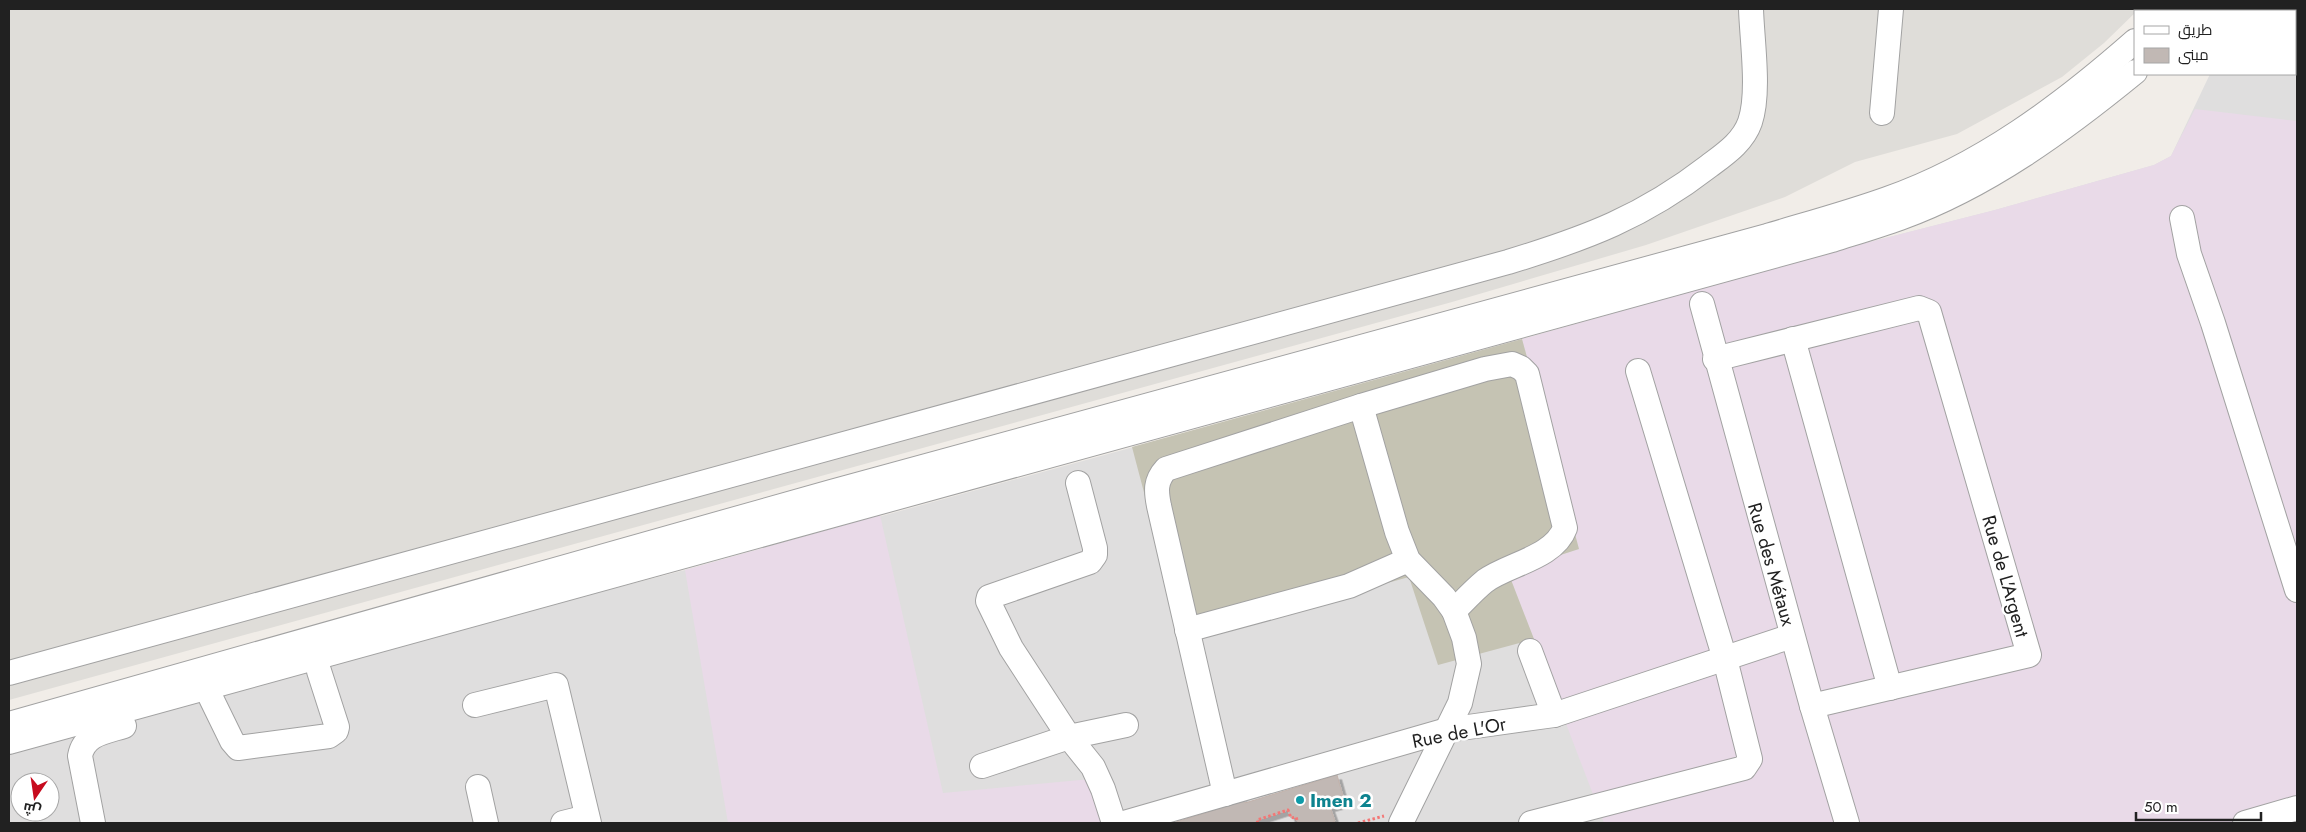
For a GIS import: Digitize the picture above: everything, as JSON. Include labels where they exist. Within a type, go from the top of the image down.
[{"type":"street","points":[[9,673],[919,425],[1508,262],[1579,240],[1632,217],[1681,188],[1740,140],[1750,124],[1754,106],[1751,9]]},
{"type":"street","points":[[1882,113],[1890,9]]},
{"type":"street","points":[[9,724],[822,495],[1767,236],[1887,199],[1941,176],[2012,138],[2082,88],[2134,42]]},
{"type":"street","points":[[9,742],[1832,240],[1902,217],[1962,190],[2025,155],[2085,113],[2134,73]]},
{"type":"street","points":[[2182,218],[2188,254],[2213,323],[2297,590]]},
{"type":"street","name":"Rue des Métaux","points":[[1702,304],[1715,358],[1792,636],[1847,823]]},
{"type":"street","name":"Rue de L'Argent","points":[[1793,339],[1919,308],[1929,312],[2029,655],[1812,706]]},
{"type":"street","points":[[1715,358],[1793,339],[1890,688]]},
{"type":"street","points":[[1225,794],[1159,506],[1158,479],[1166,469],[1361,406],[1485,369],[1512,364],[1521,368],[1527,374],[1565,528],[1562,537],[1530,560],[1486,580],[1454,611]]},
{"type":"street","points":[[1531,823],[1744,768],[1750,759],[1725,659],[1638,371]]},
{"type":"street","points":[[1361,406],[1397,532],[1408,560],[1444,597],[1454,611],[1464,638],[1469,664],[1460,703],[1401,823]]},
{"type":"street","points":[[1078,483],[1095,548],[1090,562],[989,596],[988,599],[1011,648],[1069,737],[1093,767],[1103,789],[1114,823]]},
{"type":"street","points":[[1187,630],[1349,586],[1408,560]]},
{"type":"street","name":"Rue de L'Or","points":[[1124,823],[1447,730],[1554,715],[1792,636]]},
{"type":"street","points":[[1530,651],[1554,715]]},
{"type":"street","points":[[93,823],[80,756],[82,746],[88,738],[211,698],[237,693],[323,669],[337,727],[336,732],[329,736],[238,748],[232,741],[211,698]]},
{"type":"street","points":[[475,705],[556,685],[588,820],[562,823]]},
{"type":"street","points":[[982,766],[1069,737],[1126,725]]},
{"type":"street","points":[[478,787],[486,823]]},
{"type":"street","points":[[2245,823],[2297,808]]},
{"type":"path","points":[[1258,823],[1257,820],[1288,810],[1291,818],[1296,817],[1298,823]]},
{"type":"shaded area","points":[[9,9],[2139,9],[2134,10],[2134,14],[2104,43],[2062,77],[1957,134],[1855,162],[1785,197],[1646,245],[1452,302],[9,700]]},
{"type":"shaded area","points":[[2241,9],[2297,10],[2297,820],[2288,823],[9,823],[9,753],[395,645],[685,570],[1596,320],[1815,256],[1995,210],[2154,165],[2171,156],[2210,75],[2296,75],[2296,10],[2240,10]]},
{"type":"shaded area","points":[[2195,109],[2297,121],[2297,820],[2288,823],[1604,823],[1508,572],[1579,549],[1522,339],[1815,256],[1995,210],[2154,165],[2171,156]]},
{"type":"shaded area","points":[[1522,339],[1579,549],[1508,572],[1534,639],[1438,665],[1409,577],[1180,640],[1174,606],[1132,447]]},
{"type":"shaded area","points":[[880,515],[943,793],[1091,779],[1101,823],[728,823],[685,570]]},
{"type":"building","name":"Imen 2","points":[[1337,775],[1345,803],[1330,807],[1335,821],[1331,823],[1298,823],[1296,817],[1291,818],[1288,810],[1257,820],[1258,823],[1173,823],[1218,809],[1217,805],[1243,797],[1245,803]]},
{"type":"place","name":"Imen 2","points":[[1300,800]]}]
